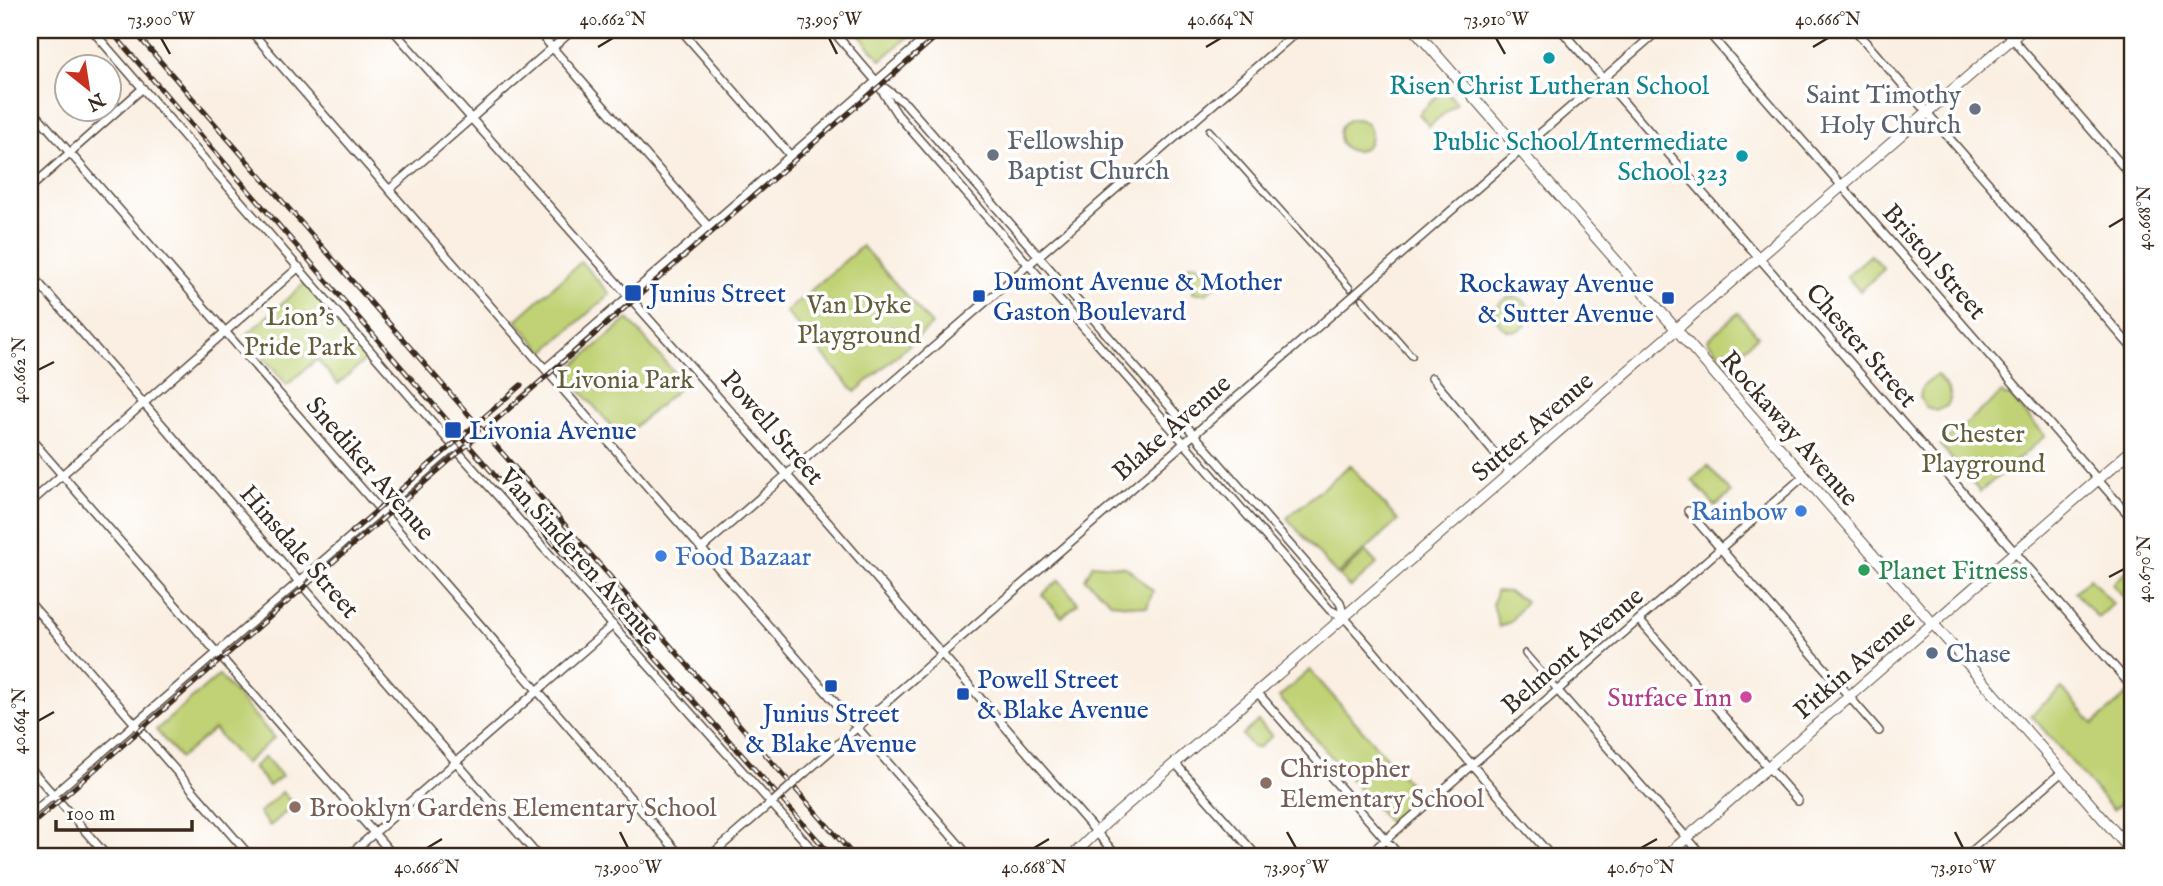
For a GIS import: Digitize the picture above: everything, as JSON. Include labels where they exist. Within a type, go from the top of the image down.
[{"type":"street","name":"Van Sinderen Avenue","points":[[92,30],[454,447],[773,802],[818,856]]},
{"type":"street","points":[[250,30],[969,856]]},
{"type":"street","name":"Powell Street","points":[[393,30],[787,475],[1117,856]]},
{"type":"street","points":[[537,30],[708,226]]},
{"type":"street","points":[[389,190],[573,30]]},
{"type":"street","points":[[681,30],[790,155]]},
{"type":"street","points":[[832,30],[876,81],[897,114],[1330,610],[1344,617],[1550,856]]},
{"type":"street","points":[[545,369],[935,30]]},
{"type":"street","points":[[701,549],[1041,257],[1299,30]]},
{"type":"street","name":"Rockaway Avenue","points":[[1415,30],[2133,853]]},
{"type":"street","name":"Chester Street","points":[[1561,30],[2133,688]]},
{"type":"street","name":"Blake Avenue","points":[[710,856],[1659,30]]},
{"type":"street","name":"Bristol Street","points":[[1706,30],[2133,520]]},
{"type":"street","points":[[1856,30],[2133,349]]},
{"type":"street","name":"Sutter Avenue","points":[[1072,856],[1175,763],[1927,112],[2009,34],[2022,30]]},
{"type":"street","points":[[2009,34],[2133,177]]},
{"type":"street","points":[[876,81],[906,104],[1041,257],[1340,602],[1344,617]]},
{"type":"street","points":[[30,188],[143,88]]},
{"type":"street","name":"Snediker Avenue","points":[[30,107],[681,856]]},
{"type":"street","points":[[1209,130],[1350,288]]},
{"type":"street","points":[[30,503],[299,267]]},
{"type":"street","name":"Hinsdale Street","points":[[30,273],[538,856]]},
{"type":"street","points":[[1362,299],[1412,356]]},
{"type":"street","points":[[1432,378],[1510,472]]},
{"type":"street","points":[[30,438],[394,856]]},
{"type":"street","points":[[30,815],[454,447]]},
{"type":"street","name":"Pitkin Avenue","points":[[1666,856],[2133,449]]},
{"type":"street","name":"Belmont Avenue","points":[[1367,856],[1804,476]]},
{"type":"street","points":[[1688,511],[1879,731]]},
{"type":"street","points":[[30,603],[250,856]]},
{"type":"street","points":[[1639,620],[1798,801]]},
{"type":"street","points":[[348,856],[613,625]]},
{"type":"street","points":[[1525,653],[1703,856]]},
{"type":"street","points":[[1257,692],[1400,856]]},
{"type":"street","points":[[1175,763],[1257,856]]},
{"type":"street","points":[[30,768],[107,856]]},
{"type":"street","points":[[1965,856],[2062,772]]},
{"type":"green space","points":[[855,30],[916,30],[881,60]]},
{"type":"green space","points":[[1444,89],[1457,103],[1429,126],[1419,114]]},
{"type":"green space","points":[[1355,119],[1367,123],[1371,135],[1367,147],[1355,151],[1343,147],[1339,135],[1343,123]]},
{"type":"green space","name":"Van Dyke Playground","points":[[862,246],[932,325],[855,392],[786,312]]},
{"type":"green space","points":[[1871,255],[1884,269],[1860,291],[1846,276]]},
{"type":"green space","points":[[581,262],[610,294],[544,352],[516,320]]},
{"type":"green space","points":[[1197,263],[1204,272],[1218,273],[1216,285],[1206,293],[1193,293],[1195,279],[1187,274],[1188,265]]},
{"type":"green space","name":"Lion's Pride Park","points":[[305,283],[369,357],[338,384],[317,359],[287,385],[245,336]]},
{"type":"green space","points":[[1513,297],[1525,302],[1530,314],[1525,326],[1513,331],[1501,326],[1496,314],[1501,302]]},
{"type":"green space","points":[[1738,313],[1758,336],[1727,363],[1707,340]]},
{"type":"green space","name":"Livonia Park","points":[[628,319],[684,384],[622,438],[565,373]]},
{"type":"green space","points":[[1937,375],[1948,389],[1950,397],[1947,406],[1936,411],[1925,407],[1920,397],[1922,387]]},
{"type":"green space","name":"Chester Playground","points":[[2002,393],[2006,397],[2009,395],[2045,436],[1980,492],[1940,445]]},
{"type":"green space","points":[[1350,465],[1398,521],[1337,575],[1287,518]]},
{"type":"green space","points":[[1708,466],[1731,493],[1715,506],[1692,480]]},
{"type":"green space","points":[[1366,552],[1377,564],[1350,588],[1339,576]]},
{"type":"green space","points":[[1093,564],[1126,567],[1153,591],[1147,607],[1112,603],[1085,579]]},
{"type":"green space","points":[[2133,566],[2133,594],[2126,600],[2112,584]]},
{"type":"green space","points":[[2090,578],[2113,604],[2098,618],[2075,592]]},
{"type":"green space","points":[[1059,580],[1078,603],[1062,617],[1042,595]]},
{"type":"green space","points":[[1496,591],[1509,592],[1526,601],[1510,622],[1499,627],[1493,604]]},
{"type":"green space","points":[[1310,670],[1420,796],[1389,823],[1279,697]]},
{"type":"green space","points":[[219,675],[274,738],[244,764],[214,729],[180,758],[156,730]]},
{"type":"green space","points":[[2062,688],[2093,724],[2127,695],[2133,702],[2133,793],[2113,810],[2031,715]]},
{"type":"green space","points":[[1258,721],[1272,736],[1258,748],[1252,747],[1242,735]]},
{"type":"green space","points":[[265,757],[282,776],[269,786],[253,767]]},
{"type":"green space","points":[[282,792],[294,805],[270,826],[259,813]]},
{"type":"railway","points":[[110,30],[561,552],[832,856]]},
{"type":"railway","points":[[133,30],[854,856]]},
{"type":"railway","points":[[30,826],[944,30]]},
{"type":"railway","points":[[352,532],[521,385]]},
{"type":"place","name":"Risen Christ Lutheran School","points":[[1549,58]]},
{"type":"place","name":"Saint Timothy Holy Church","points":[[1975,109]]},
{"type":"place","name":"Fellowship Baptist Church","points":[[993,155]]},
{"type":"place","name":"Public School/Intermediate School 323","points":[[1742,156]]},
{"type":"place","name":"Junius Street","points":[[633,293]]},
{"type":"place","name":"Dumont Avenue & Mother Gaston Boulevard","points":[[979,296]]},
{"type":"place","name":"Rockaway Avenue & Sutter Avenue","points":[[1668,298]]},
{"type":"place","name":"Livonia Avenue","points":[[453,430]]},
{"type":"place","name":"Rainbow","points":[[1801,511]]},
{"type":"place","name":"Food Bazaar","points":[[661,556]]},
{"type":"place","name":"Planet Fitness","points":[[1864,570]]},
{"type":"place","name":"Chase","points":[[1932,653]]},
{"type":"place","name":"Junius Street & Blake Avenue","points":[[831,686]]},
{"type":"place","name":"Powell Street & Blake Avenue","points":[[963,694]]},
{"type":"place","name":"Surface Inn","points":[[1746,697]]},
{"type":"place","name":"Christopher Elementary School","points":[[1266,783]]},
{"type":"place","name":"Brooklyn Gardens Elementary School","points":[[295,807]]}]
